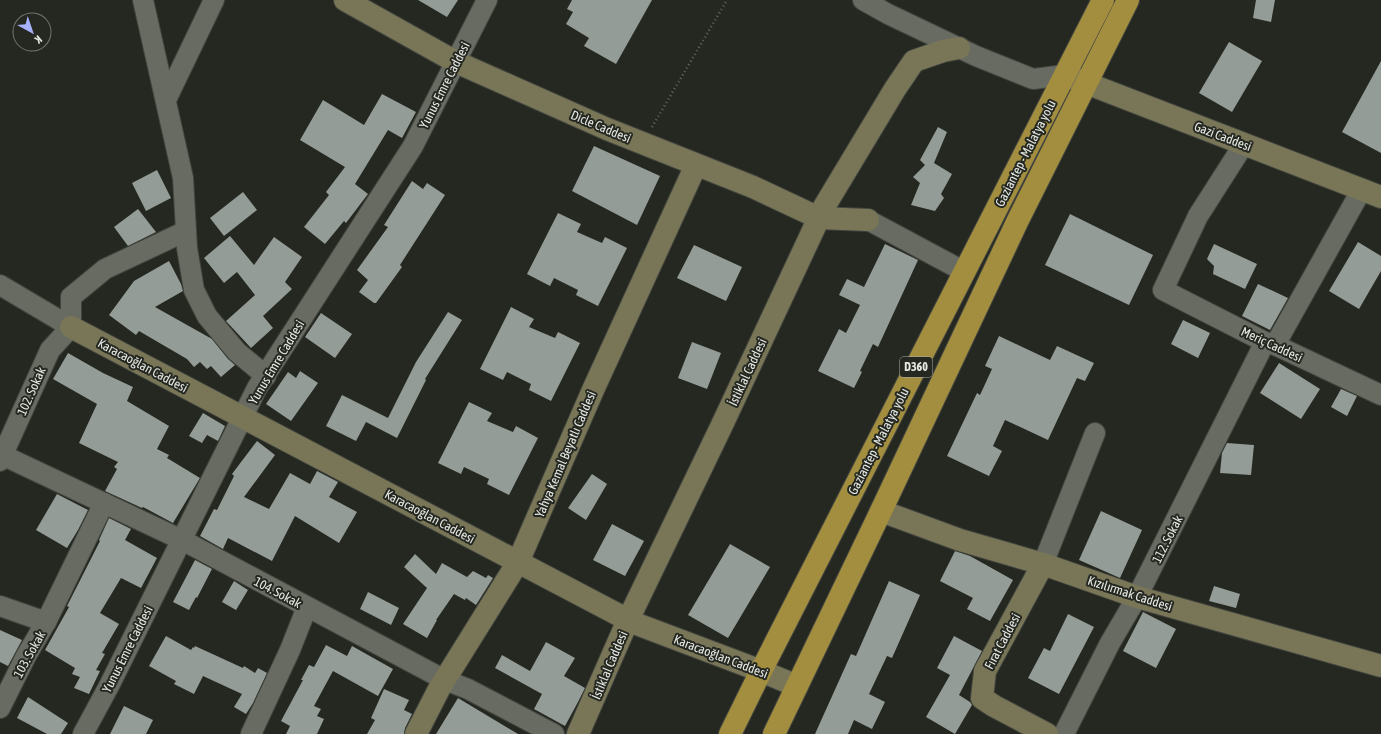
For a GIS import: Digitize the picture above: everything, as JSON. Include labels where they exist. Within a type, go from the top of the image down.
[{"type":"highway","name":"Gaziantep - Malatya yolu","points":[[730,734],[1103,0]]},
{"type":"highway","name":"Gaziantep - Malatya yolu","points":[[774,734],[1018,220],[1128,0]]},
{"type":"street","points":[[143,0],[183,178],[187,248],[194,290],[207,316],[237,352],[266,376]]},
{"type":"street","points":[[166,100],[214,0]]},
{"type":"street","name":"Dicle Caddesi","points":[[345,0],[456,62],[607,130],[753,187],[819,218],[868,220]]},
{"type":"street","name":"Yunus Emre Caddesi","points":[[83,734],[110,684],[257,388],[413,146],[487,0]]},
{"type":"street","points":[[863,0],[958,48],[1033,79],[1065,75]]},
{"type":"street","name":"İstiklal Caddesi","points":[[578,734],[628,620],[824,207],[891,95],[914,61],[943,51],[958,48]]},
{"type":"street","name":"Gazi Caddesi","points":[[1065,75],[1371,193]]},
{"type":"street","name":"Meriç Caddesi","points":[[1244,144],[1198,216],[1164,290],[1270,343],[1381,395]]},
{"type":"street","name":"Yahya Kemal Beyatlı Caddesi","points":[[416,734],[445,680],[518,562],[593,390],[696,164]]},
{"type":"street","name":"112. Sokak","points":[[1064,734],[1110,643],[1137,597],[1270,343],[1371,193]]},
{"type":"street","points":[[868,220],[965,272]]},
{"type":"street","points":[[71,327],[71,297],[105,268],[186,231]]},
{"type":"street","points":[[0,285],[71,327]]},
{"type":"street","name":"Karacaoğlan Caddesi","points":[[71,327],[628,620],[797,686]]},
{"type":"street","name":"102. Sokak","points":[[1,457],[50,350],[71,327]]},
{"type":"street","points":[[1043,564],[1095,433]]},
{"type":"street","name":"104. Sokak","points":[[1,457],[182,540],[445,680],[468,689],[554,734]]},
{"type":"street","points":[[46,622],[104,503]]},
{"type":"street","name":"Kızılırmak Caddesi","points":[[881,511],[960,540],[1043,564],[1137,597],[1381,666]]},
{"type":"street","name":"Fırat Caddesi","points":[[1043,564],[985,671],[982,698],[1047,734]]},
{"type":"street","name":"103. Sokak","points":[[0,606],[46,622],[26,656],[0,708]]},
{"type":"street","points":[[251,734],[290,650],[307,607]]},
{"type":"path","points":[[642,143],[727,0]]},
{"type":"building","points":[[418,0],[458,0],[447,17]]},
{"type":"building","points":[[572,0],[652,0],[616,64],[584,46],[589,38],[566,24],[573,12],[567,9]]},
{"type":"building","points":[[1256,0],[1275,0],[1271,22],[1253,18]]},
{"type":"building","points":[[1229,42],[1262,61],[1232,112],[1199,93]]},
{"type":"building","points":[[1381,61],[1381,153],[1342,132]]},
{"type":"building","points":[[382,94],[416,112],[402,138],[388,130],[355,184],[368,194],[346,223],[344,221],[325,244],[304,227],[329,195],[326,192],[345,167],[300,140],[323,100],[364,125]]},
{"type":"building","points":[[938,127],[947,132],[934,163],[952,174],[941,194],[944,198],[935,211],[911,205],[920,183],[913,177],[925,165],[920,160]]},
{"type":"building","points":[[594,146],[660,176],[637,225],[572,191]]},
{"type":"building","points":[[157,170],[171,198],[146,211],[132,183]]},
{"type":"building","points":[[412,181],[423,189],[427,183],[445,195],[400,265],[402,267],[376,303],[374,303],[359,292],[368,280],[357,270],[388,227],[384,225]]},
{"type":"building","points":[[243,192],[257,210],[224,236],[210,218]]},
{"type":"building","points":[[138,209],[156,232],[128,246],[114,227]]},
{"type":"building","points":[[558,213],[581,224],[577,232],[602,243],[605,237],[627,248],[598,306],[576,295],[578,290],[554,278],[550,286],[527,274]]},
{"type":"building","points":[[1070,214],[1153,255],[1129,305],[1045,265]]},
{"type":"building","points":[[230,236],[254,265],[274,237],[302,257],[285,282],[292,289],[263,316],[273,328],[251,348],[226,321],[255,295],[237,272],[224,283],[204,258]]},
{"type":"building","points":[[1358,242],[1381,256],[1381,271],[1359,309],[1329,291]]},
{"type":"building","points":[[885,244],[918,260],[878,347],[873,344],[860,371],[862,372],[854,388],[818,371],[839,329],[846,333],[860,305],[839,295],[847,279],[864,287]]},
{"type":"building","points":[[1214,244],[1257,264],[1245,289],[1213,274],[1214,266],[1207,259]]},
{"type":"building","points":[[694,245],[742,267],[726,301],[677,278]]},
{"type":"building","points":[[169,261],[183,291],[155,307],[212,339],[228,359],[235,365],[221,377],[211,366],[207,369],[200,362],[194,367],[187,359],[139,331],[136,335],[109,315],[134,281]]},
{"type":"building","points":[[1258,284],[1288,298],[1270,330],[1242,316]]},
{"type":"building","points":[[511,307],[534,319],[529,327],[555,338],[558,332],[580,343],[551,401],[529,390],[531,384],[507,372],[503,380],[480,369]]},
{"type":"building","points":[[448,312],[462,320],[425,379],[426,380],[397,438],[366,422],[356,441],[326,426],[342,395],[388,418],[416,362]]},
{"type":"building","points":[[321,313],[352,334],[335,358],[305,337]]},
{"type":"building","points":[[1183,320],[1210,333],[1198,358],[1171,344]]},
{"type":"building","points":[[999,336],[1050,360],[1057,346],[1094,363],[1085,381],[1077,378],[1048,440],[1005,420],[993,446],[1002,451],[989,476],[947,456],[977,393],[980,395],[992,369],[985,366]]},
{"type":"building","points":[[692,342],[721,353],[707,389],[678,378]]},
{"type":"building","points":[[68,353],[103,373],[133,387],[127,401],[169,426],[157,449],[169,455],[167,458],[200,478],[173,523],[143,507],[142,508],[105,491],[117,469],[114,467],[118,462],[79,443],[97,404],[53,379]]},
{"type":"building","points":[[1279,363],[1320,389],[1301,419],[1260,393]]},
{"type":"building","points":[[300,371],[318,383],[291,421],[266,404],[288,372],[296,378]]},
{"type":"building","points":[[1341,389],[1357,396],[1347,416],[1331,407]]},
{"type":"building","points":[[469,402],[492,413],[487,421],[513,432],[516,426],[538,438],[509,495],[487,484],[489,479],[464,467],[461,474],[438,463]]},
{"type":"building","points":[[203,413],[225,426],[218,441],[207,435],[202,443],[189,436]]},
{"type":"building","points":[[257,441],[275,455],[244,497],[269,509],[290,473],[310,484],[317,471],[338,482],[329,497],[357,512],[339,543],[295,516],[272,561],[228,538],[223,549],[200,536],[214,509],[217,510],[234,476],[232,474]]},
{"type":"building","points":[[1227,443],[1254,445],[1251,475],[1220,473],[1222,453]]},
{"type":"building","points":[[592,474],[607,484],[586,520],[568,508]]},
{"type":"building","points":[[57,494],[88,510],[67,548],[36,530]]},
{"type":"building","points":[[1101,511],[1142,530],[1120,578],[1079,560]]},
{"type":"building","points":[[109,518],[131,529],[125,540],[157,558],[141,588],[121,578],[100,613],[119,624],[102,653],[105,654],[96,670],[100,671],[89,694],[74,688],[80,677],[72,674],[75,668],[45,650],[69,607],[67,606],[100,541],[99,540]]},
{"type":"building","points":[[612,524],[644,541],[625,576],[593,560]]},
{"type":"building","points":[[730,544],[770,567],[728,638],[688,615]]},
{"type":"building","points":[[955,551],[970,556],[1013,580],[990,621],[967,609],[973,598],[940,581]]},
{"type":"building","points":[[415,554],[436,574],[442,563],[467,577],[473,571],[486,578],[488,575],[493,578],[476,605],[466,598],[465,600],[454,594],[436,620],[427,638],[403,624],[427,588],[404,567]]},
{"type":"building","points":[[195,560],[212,569],[189,610],[173,602]]},
{"type":"building","points":[[234,581],[248,590],[236,610],[222,602]]},
{"type":"building","points":[[889,581],[920,595],[892,658],[887,656],[869,694],[885,702],[872,729],[854,720],[848,734],[815,734],[851,654],[856,656]]},
{"type":"building","points":[[1214,586],[1240,594],[1236,608],[1209,601]]},
{"type":"building","points":[[368,592],[399,608],[391,625],[360,609]]},
{"type":"building","points":[[1143,612],[1176,629],[1156,668],[1123,651]]},
{"type":"building","points":[[1068,614],[1094,627],[1059,694],[1028,678],[1044,648],[1050,651]]},
{"type":"building","points":[[0,630],[22,640],[8,666],[0,662]]},
{"type":"building","points":[[166,636],[191,650],[195,646],[243,668],[244,666],[255,673],[258,668],[267,673],[253,703],[246,714],[234,707],[242,694],[203,676],[194,694],[174,684],[176,681],[149,666]]},
{"type":"building","points":[[954,636],[982,651],[959,695],[972,705],[955,734],[926,717],[950,675],[937,668]]},
{"type":"building","points":[[546,642],[575,658],[564,676],[585,688],[565,726],[534,709],[542,694],[495,668],[502,655],[530,671]]},
{"type":"building","points":[[326,645],[347,656],[352,646],[393,669],[378,696],[333,671],[314,706],[321,709],[317,716],[324,719],[317,734],[286,734],[290,726],[281,721],[303,680],[301,680],[309,665],[314,667]]},
{"type":"building","points":[[384,689],[409,700],[404,710],[412,714],[405,728],[404,734],[367,734],[375,720],[371,718]]},
{"type":"building","points":[[28,697],[68,723],[61,734],[47,734],[17,718]]},
{"type":"building","points":[[458,698],[518,734],[436,734]]},
{"type":"building","points":[[124,706],[153,720],[146,734],[110,734]]}]
